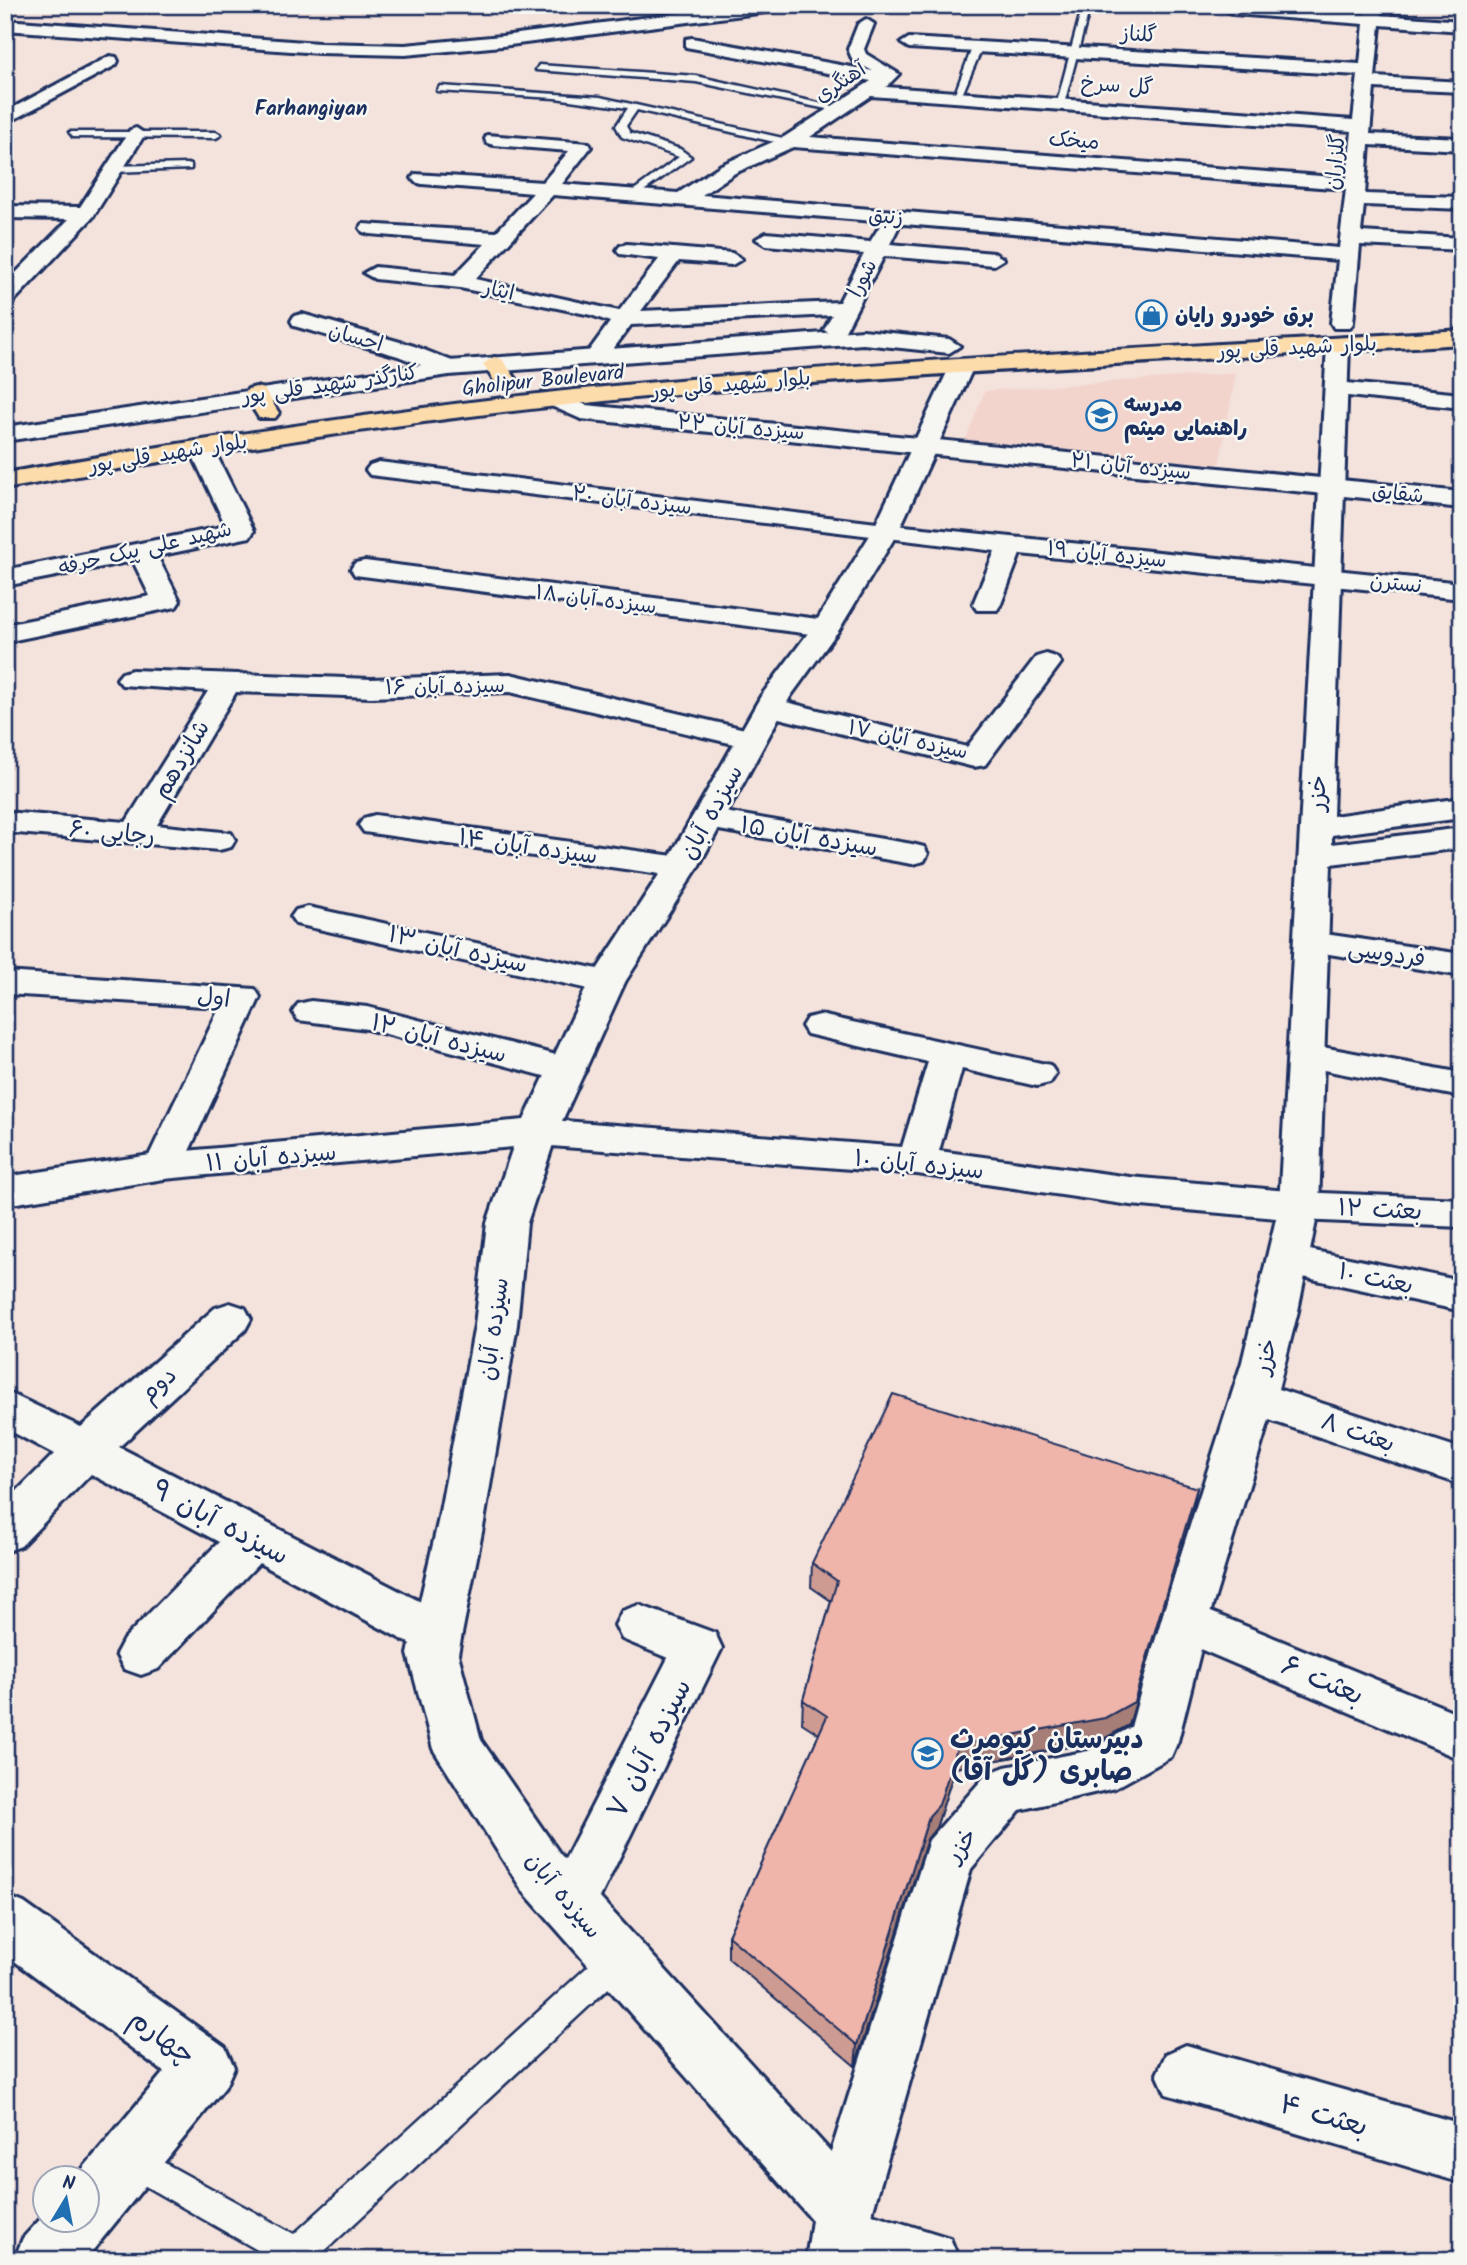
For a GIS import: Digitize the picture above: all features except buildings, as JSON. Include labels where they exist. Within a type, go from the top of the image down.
[{"type":"highway","points":[[1340,334],[1462,315]]},
{"type":"highway","name":"بلوار شهید قلی پور","points":[[5,481],[327,427],[956,356],[1340,334],[1462,337]]},
{"type":"highway","name":"Gholipur Boulevard","points":[[18,455],[261,404],[501,373],[956,356]]},
{"type":"street","points":[[5,25],[319,48],[405,50],[502,41],[781,5]]},
{"type":"street","points":[[1227,5],[1233,9],[1265,12],[1374,13],[1462,26]]},
{"type":"street","points":[[1258,29],[1265,12]]},
{"type":"street","name":"گلزاران","points":[[1340,334],[1374,13]]},
{"type":"street","points":[[866,24],[856,49],[859,57],[890,74],[886,79]]},
{"type":"street","name":"گلناز","points":[[925,24],[912,43],[1071,53],[1218,55],[1462,87]]},
{"type":"street","points":[[977,48],[984,28]]},
{"type":"street","name":"آهنگری","points":[[692,43],[886,79]]},
{"type":"street","points":[[5,119],[110,61]]},
{"type":"street","name":"آهنگری","points":[[682,199],[728,169],[791,141],[886,79]]},
{"type":"street","name":"گل سرخ","points":[[869,91],[1059,104],[1074,113],[1360,132],[1462,144]]},
{"type":"street","points":[[918,150],[930,130]]},
{"type":"street","points":[[5,296],[86,214],[136,134]]},
{"type":"street","name":"ایثار","points":[[460,282],[548,189],[582,147],[494,139]]},
{"type":"street","name":"میخک","points":[[791,141],[918,150],[1462,202]]},
{"type":"street","name":"زنبق","points":[[422,178],[893,216],[1351,246],[1462,244]]},
{"type":"street","points":[[5,212],[86,214]]},
{"type":"street","name":"شورا","points":[[831,339],[893,216]]},
{"type":"street","points":[[370,228],[502,239]]},
{"type":"street","points":[[766,239],[994,259]]},
{"type":"street","points":[[627,250],[732,259]]},
{"type":"street","points":[[597,355],[621,319],[673,254]]},
{"type":"street","points":[[375,273],[460,282]]},
{"type":"street","name":"ایثار","points":[[460,282],[597,310],[621,319]]},
{"type":"street","points":[[621,319],[847,307]]},
{"type":"street","name":"احسان","points":[[302,321],[406,351],[449,368]]},
{"type":"street","name":"خزر","points":[[840,2234],[948,1857],[1006,1790],[1097,1772],[1153,1741],[1184,1620],[1254,1398],[1290,1261],[1298,1206],[1340,334]]},
{"type":"street","name":"کنارگذر شهید قلی پور","points":[[5,434],[261,404],[449,368],[501,373],[597,355],[863,337],[956,356]]},
{"type":"street","name":"سیزده آبان","points":[[840,2234],[618,1959],[541,1872],[458,1749],[433,1654],[461,1522],[496,1325],[507,1223],[538,1132],[607,982],[681,867],[760,723],[826,628],[885,532],[928,445],[956,356]]},
{"type":"street","points":[[1337,390],[1462,401]]},
{"type":"street","name":"سیزده آبان ۲۲","points":[[556,400],[581,412],[928,445]]},
{"type":"street","name":"سیزده آبان ۲۱","points":[[928,445],[1334,487]]},
{"type":"street","name":"شهید علی پیک حرفه","points":[[5,578],[241,531],[201,448]]},
{"type":"street","name":"سیزده آبان ۲۰","points":[[379,470],[885,532]]},
{"type":"street","name":"شقایق","points":[[1334,487],[1462,500]]},
{"type":"street","name":"سیزده آبان ۱۹","points":[[885,532],[1329,576]]},
{"type":"street","points":[[986,604],[1011,544]]},
{"type":"street","points":[[5,634],[166,601],[142,552]]},
{"type":"street","name":"سیزده آبان ۱۸","points":[[365,569],[826,628]]},
{"type":"street","name":"نسترن","points":[[1329,576],[1462,590]]},
{"type":"street","name":"سیزده آبان ۱۷","points":[[760,723],[974,758],[1046,663]]},
{"type":"street","name":"سیزده آبان ۱۶","points":[[132,679],[371,688],[510,683],[760,723]]},
{"type":"street","name":"شانزدهم","points":[[135,835],[226,683]]},
{"type":"street","points":[[1315,842],[1462,808]]},
{"type":"street","name":"سیزده آبان ۱۵","points":[[707,819],[912,854]]},
{"type":"street","name":"رجایی ۶۰","points":[[5,822],[135,835],[219,839]]},
{"type":"street","name":"سیزده آبان ۱۴","points":[[375,825],[681,867]]},
{"type":"street","points":[[1315,842],[1462,838]]},
{"type":"street","name":"سیزده آبان ۱۳","points":[[308,917],[607,982]]},
{"type":"street","name":"فردوسی","points":[[1311,942],[1462,965]]},
{"type":"street","name":"اول","points":[[5,983],[242,997],[164,1167]]},
{"type":"street","name":"سیزده آبان ۱۲","points":[[311,1012],[367,1018],[566,1070]]},
{"type":"street","points":[[820,1026],[1037,1074]]},
{"type":"street","points":[[917,1161],[948,1055]]},
{"type":"street","points":[[1306,1056],[1462,1085]]},
{"type":"street","name":"سیزده آبان ۱۱","points":[[5,1191],[164,1167],[538,1132]]},
{"type":"street","name":"سیزده آبان ‍۱۰","points":[[538,1132],[917,1161],[1130,1191],[1298,1206]]},
{"type":"street","name":"بعثت ۱۲","points":[[1298,1206],[1462,1213]]},
{"type":"street","name":"بعثت ۱۰","points":[[1290,1261],[1462,1296]]},
{"type":"street","name":"دوم","points":[[5,1533],[86,1450],[230,1319]]},
{"type":"street","name":"بعثت ۸","points":[[1254,1398],[1462,1467]]},
{"type":"street","name":"سیزده آبان ۹","points":[[5,1408],[437,1634]]},
{"type":"street","points":[[141,1654],[253,1538]]},
{"type":"street","name":"بعثت ۶","points":[[1184,1620],[1459,1726]]},
{"type":"street","name":"سیزده آبان ۷","points":[[569,1903],[698,1648],[639,1625]]},
{"type":"street","name":"چهارم","points":[[5,1921],[205,2067],[102,2192]]},
{"type":"street","name":"بعثت ۴","points":[[1186,2074],[1462,2154]]},
{"type":"street","points":[[45,2260],[67,2234]]},
{"type":"street","points":[[840,2234],[928,2260]]},
{"type":"lane","points":[[1059,104],[1084,14]]},
{"type":"lane","points":[[956,97],[977,48]]},
{"type":"lane","points":[[605,86],[619,57]]},
{"type":"lane","points":[[539,68],[605,86],[634,106],[748,135],[791,141]]},
{"type":"lane","points":[[440,89],[605,86],[696,79],[841,108]]},
{"type":"lane","points":[[634,106],[621,126],[626,135],[676,150],[686,157],[634,195]]},
{"type":"lane","points":[[74,134],[216,135]]},
{"type":"lane","points":[[114,169],[187,167]]},
{"type":"lane","points":[[129,2159],[297,2254],[618,1959]]},
{"type":"shaded area","name":"مدرسه راهنمایی میثم","points":[[1236,373],[1219,465],[965,441],[985,391]]},
{"type":"place","name":"برق خودرو رایان","points":[[1152,315]]},
{"type":"place","name":"مدرسه راهنمایی میثم","points":[[1101,416]]},
{"type":"place","name":"دبیرستان کیومرث صابری (گل آقا)","points":[[927,1754]]},
{"type":"district","name":"Farhangiyan","points":[[311,108]]}]
